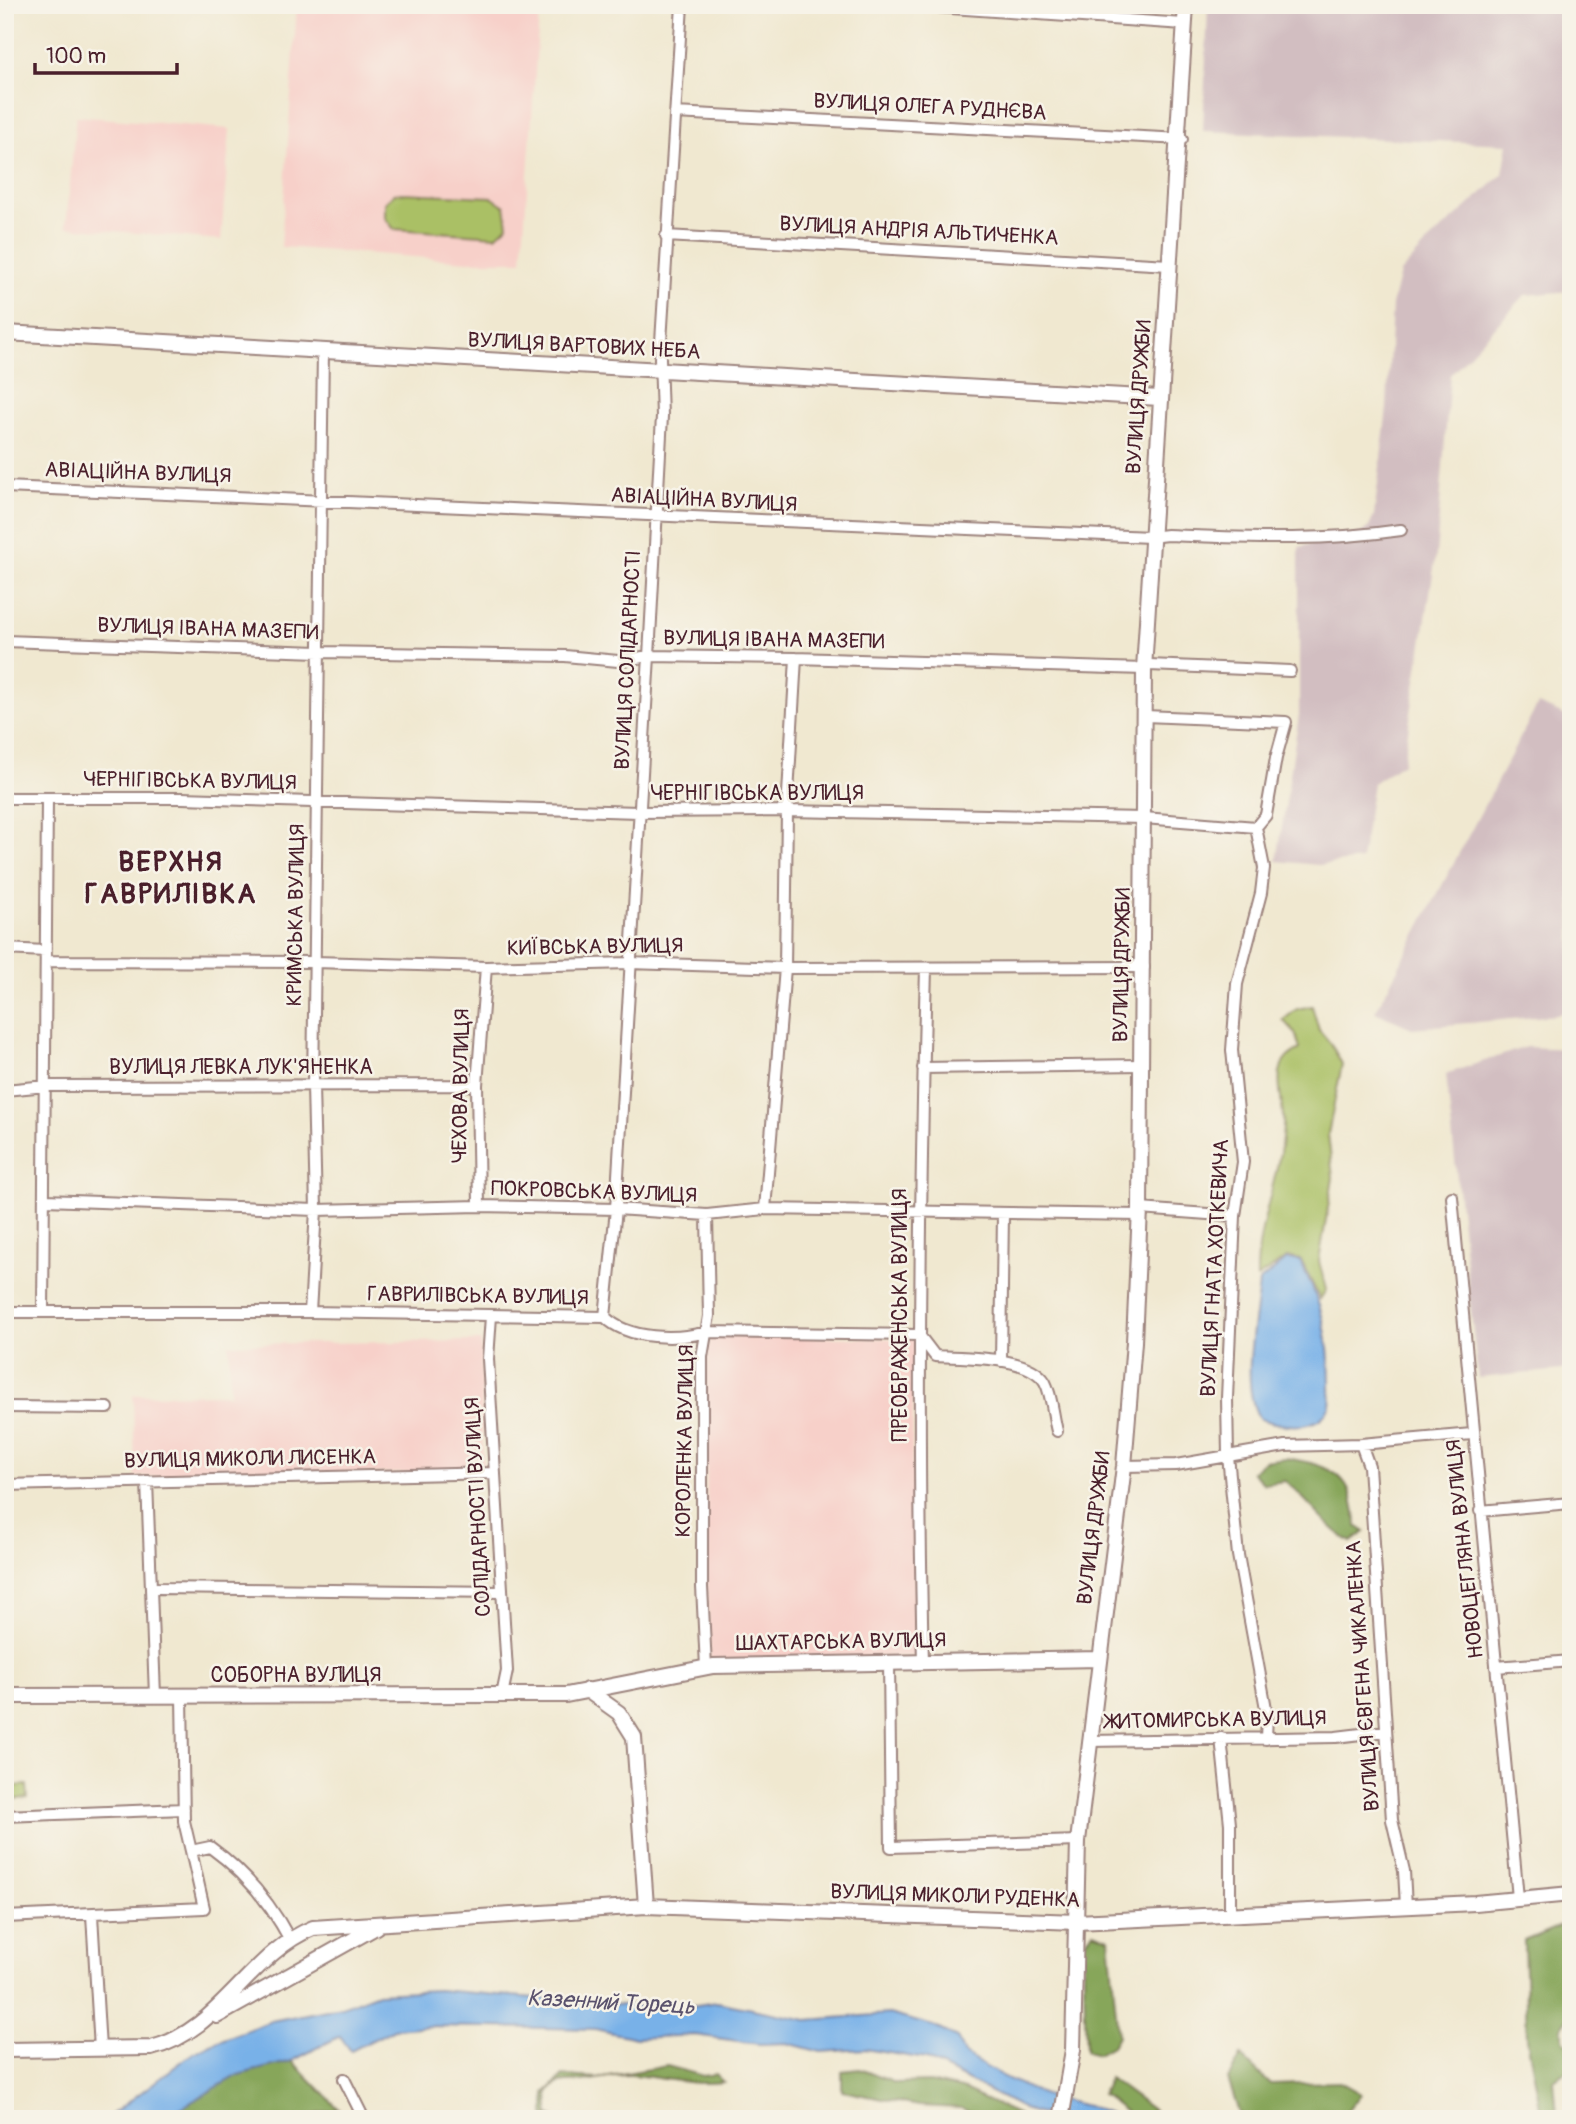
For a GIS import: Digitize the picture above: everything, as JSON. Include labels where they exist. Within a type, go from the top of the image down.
[{"type":"street","name":"ВУЛИЦЯ СОЛІДАРНОСТІ","points":[[605,1317],[616,1209],[649,656],[662,416],[660,372],[666,236],[682,5]]},
{"type":"street","points":[[908,5],[1184,24]]},
{"type":"street","name":"ВУЛИЦЯ ДРУЖБИ","points":[[1061,2119],[1073,2050],[1078,1841],[1098,1659],[1124,1466],[1140,1212],[1144,967],[1144,669],[1150,537],[1186,5]]},
{"type":"street","name":"ВУЛИЦЯ ОЛЕГА РУДНЄВА","points":[[675,113],[1179,139]]},
{"type":"street","name":"ВУЛИЦЯ АНДРІЯ АЛЬТИЧЕНКА","points":[[666,236],[1168,265]]},
{"type":"street","name":"ВУЛИЦЯ ВАРТОВИХ НЕБА","points":[[5,333],[660,372],[1160,398]]},
{"type":"street","name":"КРИМСЬКА ВУЛИЦЯ","points":[[310,1312],[316,1210],[313,1086],[323,351]]},
{"type":"street","name":"АВІАЦІЙНА ВУЛИЦЯ","points":[[5,487],[319,499],[656,518],[1150,537],[1167,535],[1295,541],[1401,530]]},
{"type":"street","name":"ВУЛИЦЯ ІВАНА МАЗЕПИ","points":[[5,641],[319,652],[565,656],[618,661],[649,656],[796,658],[1144,669],[1149,665],[1290,671]]},
{"type":"street","points":[[765,1209],[785,968],[787,811],[796,658]]},
{"type":"street","points":[[1145,716],[1286,722],[1276,758],[1266,815],[1256,827]]},
{"type":"street","name":"ЧЕРНІГІВСЬКА ВУЛИЦЯ","points":[[5,798],[638,812],[787,811],[1144,818],[1256,827]]},
{"type":"street","points":[[43,1312],[47,798]]},
{"type":"street","name":"ВУЛИЦЯ ГНАТА ХОТКЕВИЧА","points":[[1256,827],[1264,868],[1261,893],[1237,984],[1232,1050],[1243,1162],[1235,1216],[1227,1398],[1228,1456],[1238,1555],[1267,1714],[1266,1739]]},
{"type":"street","name":"КИЇВСЬКА ВУЛИЦЯ","points":[[5,949],[46,956],[486,967],[629,963],[785,968],[1144,967]]},
{"type":"street","name":"ЧЕХОВА ВУЛИЦЯ","points":[[479,1206],[477,1085],[486,967]]},
{"type":"street","name":"ПРЕОБРАЖЕНСЬКА ВУЛИЦЯ","points":[[923,1662],[918,1446],[919,1213],[926,968]]},
{"type":"street","points":[[923,1068],[1142,1065]]},
{"type":"street","name":"ВУЛИЦЯ ЛЕВКА ЛУК'ЯНЕНКА","points":[[5,1090],[46,1087],[477,1085]]},
{"type":"street","name":"НОВОЦЕГЛЯНА ВУЛИЦЯ","points":[[1452,1197],[1472,1434],[1522,1898]]},
{"type":"street","name":"ПОКРОВСЬКА ВУЛИЦЯ","points":[[45,1200],[316,1210],[479,1206],[616,1209],[707,1216],[765,1209],[1003,1214],[1140,1212],[1235,1216]]},
{"type":"street","points":[[1001,1361],[1003,1214]]},
{"type":"street","name":"КОРОЛЕНКА ВУЛИЦЯ","points":[[706,1667],[702,1587],[702,1357],[707,1332],[707,1216]]},
{"type":"street","name":"ГАВРИЛІВСЬКА ВУЛИЦЯ","points":[[5,1312],[310,1312],[605,1317],[625,1332],[690,1336],[707,1332],[919,1335]]},
{"type":"street","name":"СОЛІДАРНОСТІ ВУЛИЦЯ","points":[[491,1316],[488,1359],[507,1671],[502,1695]]},
{"type":"street","points":[[919,1335],[936,1356],[1001,1361],[1035,1371],[1046,1383],[1057,1430]]},
{"type":"street","points":[[5,1407],[108,1408]]},
{"type":"street","points":[[1124,1466],[1176,1465],[1285,1447],[1361,1444],[1472,1434]]},
{"type":"street","name":"ВУЛИЦЯ ЄВГЕНА ЧИКАЛЕНКА","points":[[1361,1444],[1368,1466],[1392,1821],[1404,1871],[1406,1906]]},
{"type":"street","name":"ВУЛИЦЯ МИКОЛИ ЛИСЕНКА","points":[[5,1485],[495,1473]]},
{"type":"street","points":[[149,1480],[159,1629],[152,1638]]},
{"type":"street","points":[[149,1480],[155,1696]]},
{"type":"street","points":[[1480,1511],[1571,1503]]},
{"type":"street","points":[[157,1588],[502,1592]]},
{"type":"street","name":"ШАХТАРСЬКА ВУЛИЦЯ","points":[[587,1690],[706,1667],[1098,1659]]},
{"type":"street","points":[[1496,1667],[1571,1661]]},
{"type":"street","points":[[889,1662],[891,1847],[1078,1841]]},
{"type":"street","points":[[587,1690],[619,1713],[634,1737],[646,1906]]},
{"type":"street","name":"СОБОРНА ВУЛИЦЯ","points":[[5,1696],[566,1695],[587,1690]]},
{"type":"street","points":[[5,1917],[204,1908],[184,1821],[182,1696]]},
{"type":"street","name":"ЖИТОМИРСЬКА ВУЛИЦЯ","points":[[1089,1741],[1336,1737],[1386,1731]]},
{"type":"street","points":[[1221,1738],[1230,1824],[1230,1913]]},
{"type":"street","points":[[5,1816],[184,1809]]},
{"type":"street","points":[[5,2050],[151,2048],[166,2044],[215,2010],[290,1940],[272,1909],[247,1877],[210,1847],[191,1851]]},
{"type":"street","name":"ВУЛИЦЯ МИКОЛИ РУДЕНКА","points":[[290,1940],[313,1928],[646,1906],[1077,1922],[1475,1903],[1571,1895]]},
{"type":"street","points":[[92,1915],[100,2049]]},
{"type":"street","name":"ВУЛИЦЯ МИКОЛИ РУДЕНКА","points":[[166,2044],[382,1924]]},
{"type":"street","points":[[344,2079],[365,2119]]},
{"type":"shaded area","points":[[297,5],[488,5],[489,9],[539,15],[522,261],[468,261],[281,247]]},
{"type":"shaded area","points":[[1208,5],[1571,5],[1571,291],[1525,295],[1450,375],[1436,555],[1403,763],[1373,783],[1361,860],[1319,865],[1277,861],[1299,715],[1299,547],[1361,533],[1369,527],[1374,516],[1387,408],[1392,305],[1400,273],[1428,242],[1503,174],[1508,144],[1203,131]]},
{"type":"shaded area","points":[[76,116],[230,129],[221,240],[66,227]]},
{"type":"shaded area","points":[[1538,704],[1571,718],[1571,1008],[1557,1015],[1412,1028],[1375,1012]]},
{"type":"shaded area","points":[[1526,1047],[1571,1049],[1571,1369],[1478,1378],[1446,1074]]},
{"type":"shaded area","points":[[711,1335],[915,1339],[912,1447],[917,1656],[710,1661],[706,1356]]},
{"type":"shaded area","points":[[481,1341],[483,1472],[135,1477],[133,1395],[230,1394],[229,1344]]},
{"type":"green space","points":[[394,194],[491,197],[505,206],[508,225],[496,236],[394,229],[385,218],[385,203]]},
{"type":"green space","points":[[1312,1006],[1319,1030],[1342,1064],[1328,1134],[1333,1178],[1319,1261],[1326,1290],[1320,1299],[1301,1260],[1288,1257],[1257,1278],[1260,1239],[1281,1146],[1283,1120],[1280,1072],[1287,1058],[1300,1049],[1295,1033],[1283,1020],[1297,1009]]},
{"type":"green space","points":[[1286,1458],[1317,1465],[1338,1476],[1351,1495],[1356,1526],[1365,1532],[1351,1542],[1285,1481],[1264,1484],[1252,1472],[1264,1461]]},
{"type":"green space","points":[[27,1785],[28,1798],[5,1800],[5,1787]]},
{"type":"green space","points":[[1562,1925],[1571,1925],[1571,1973],[1567,1978],[1571,1980],[1571,2014],[1561,2029],[1564,2041],[1571,2045],[1571,2068],[1554,2080],[1557,2115],[1546,2119],[1541,2112],[1527,2039],[1524,1941]]},
{"type":"green space","points":[[1094,1932],[1109,1938],[1118,2036],[1112,2046],[1098,2054],[1086,2051],[1083,1943]]},
{"type":"green space","points":[[1241,2056],[1270,2084],[1340,2082],[1361,2094],[1341,2119],[1241,2119],[1228,2079]]},
{"type":"green space","points":[[292,2061],[339,2109],[297,2119],[162,2119],[238,2074]]},
{"type":"green space","points":[[667,2066],[703,2076],[715,2074],[723,2082],[688,2082],[625,2075],[564,2082],[548,2092],[549,2114],[556,2119],[545,2116],[545,2093],[563,2076],[598,2078]]},
{"type":"green space","points":[[860,2069],[895,2083],[930,2082],[962,2089],[1019,2115],[1018,2119],[986,2119],[961,2108],[918,2106],[842,2091],[842,2071]]},
{"type":"green space","points":[[1109,2078],[1165,2119],[1135,2119],[1102,2094]]},
{"type":"water","points":[[1287,1259],[1300,1261],[1320,1307],[1327,1337],[1330,1369],[1329,1408],[1316,1421],[1298,1426],[1260,1419],[1251,1390],[1250,1353],[1259,1282]]},
{"type":"water","points":[[438,1990],[670,2009],[717,2002],[807,2020],[889,2014],[933,2026],[957,2038],[964,2054],[1019,2084],[1053,2098],[1104,2111],[1120,2119],[1056,2119],[1024,2109],[926,2059],[865,2049],[821,2052],[787,2043],[759,2044],[695,2035],[636,2038],[595,2029],[431,2026],[394,2029],[351,2051],[340,2036],[292,2061],[238,2075],[162,2119],[106,2119],[193,2053],[211,2044],[271,2021],[342,2007],[378,1993]]},
{"type":"district","name":"ВЕРХНЯ ГАВРИЛІВКА","points":[[171,878]]},
{"type":"water label","name":"Казенний Торець","points":[[611,2002]]}]
